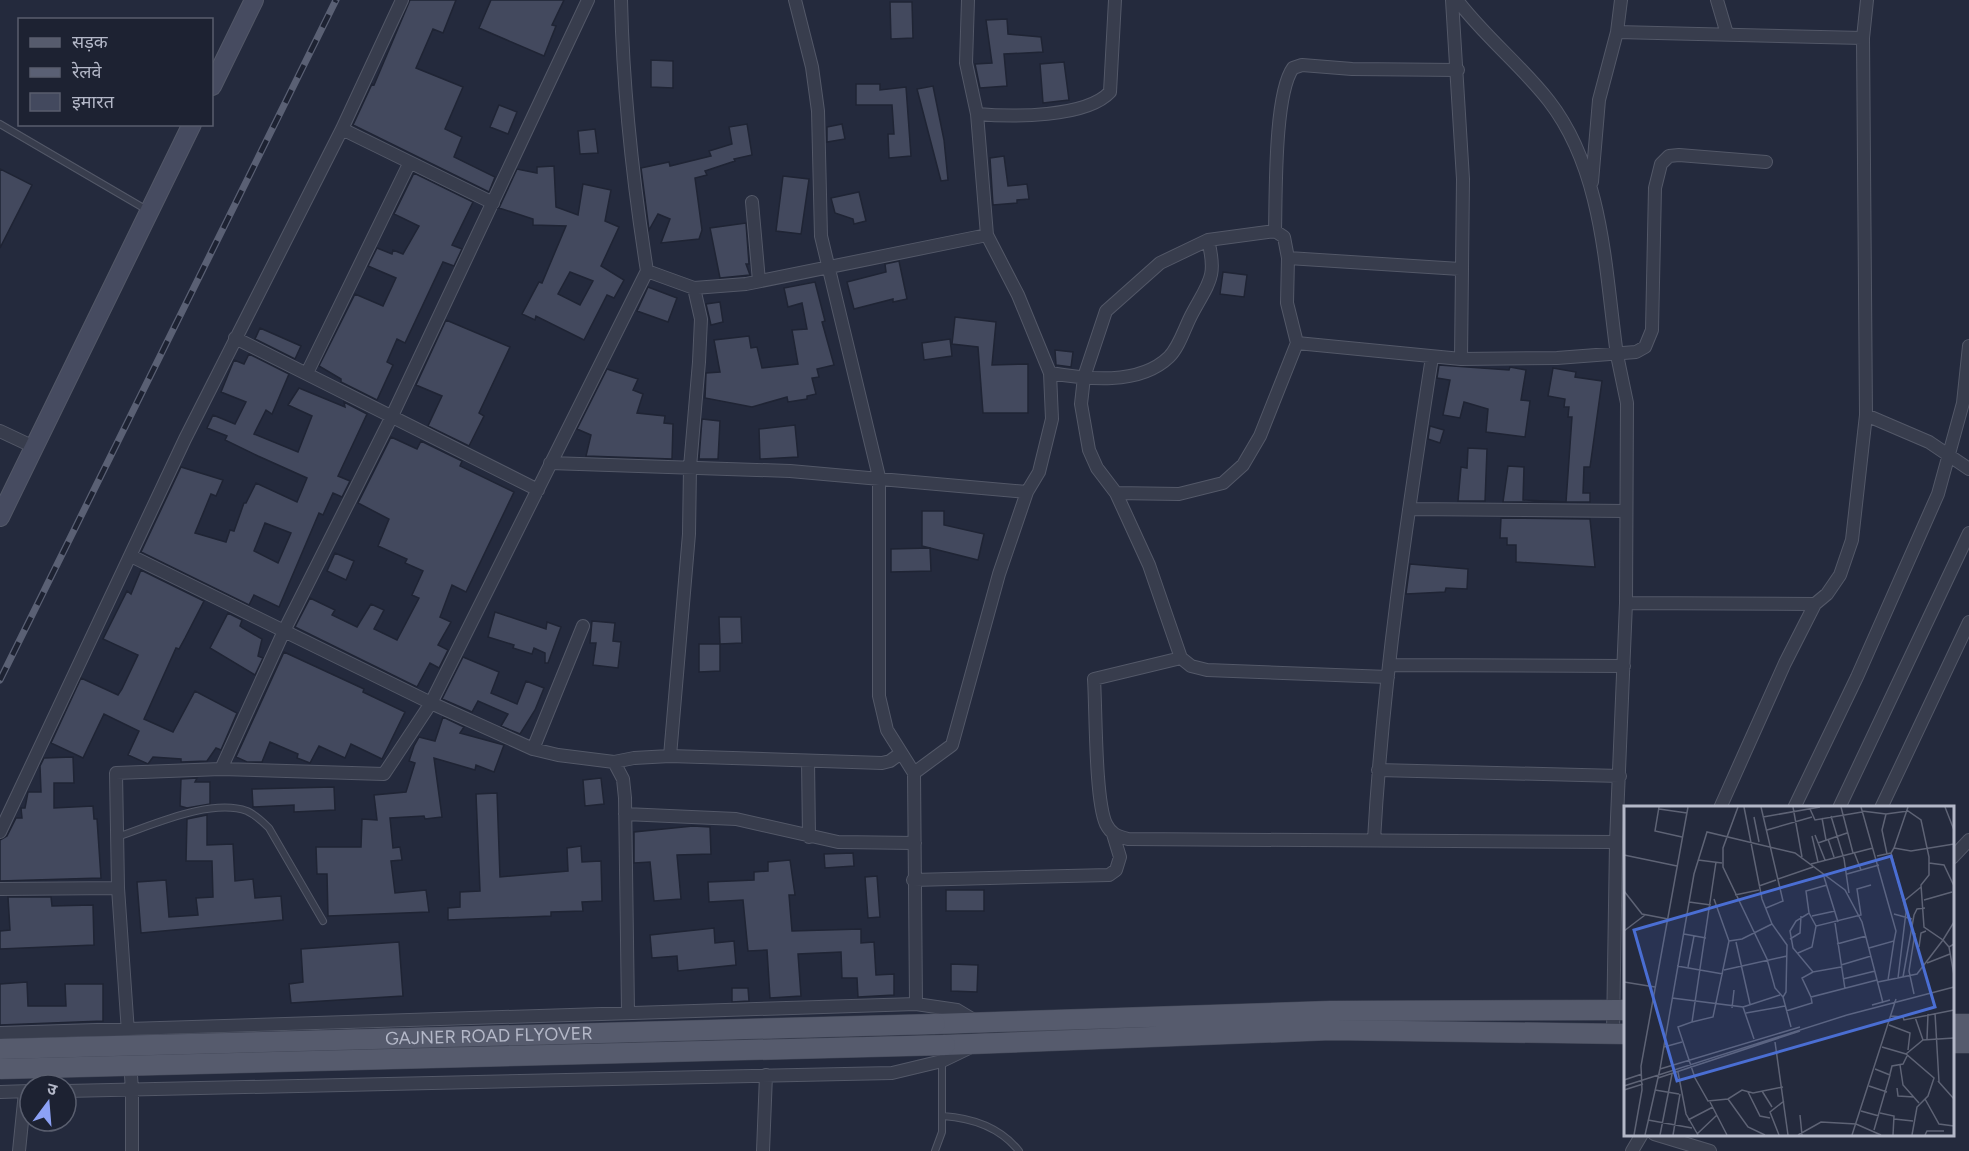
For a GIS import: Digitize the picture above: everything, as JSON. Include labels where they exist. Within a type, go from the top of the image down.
[{"type":"main road","name":"GAJNER ROAD FLYOVER","points":[[0,1049],[978,1023],[1330,1011],[1620,1010]]},
{"type":"main road","name":"GAJNER ROAD FLYOVER","points":[[0,1069],[944,1053],[977,1044],[1331,1030],[1619,1034]]},
{"type":"street","points":[[213,84],[254,0]]},
{"type":"street","points":[[0,832],[54,714],[235,338],[342,129],[402,0]]},
{"type":"street","points":[[221,769],[284,631],[392,416],[588,0]]},
{"type":"street","points":[[132,1151],[132,1090],[118,888],[116,773],[221,769],[384,774],[431,703],[647,271],[636,201],[629,131],[621,0]]},
{"type":"street","points":[[795,0],[812,67],[818,111],[821,236],[879,477],[879,696],[887,729],[915,773],[916,1004]]},
{"type":"street","points":[[915,773],[952,745],[999,574],[1027,492],[1040,472],[1052,419],[1050,373],[1018,295],[987,235],[977,114],[966,63],[968,0]]},
{"type":"street","points":[[977,114],[1020,116],[1065,111],[1104,99],[1110,92],[1114,0]]},
{"type":"street","points":[[1454,0],[1463,179],[1460,269],[1461,359]]},
{"type":"street","points":[[1454,0],[1477,26],[1516,62],[1551,104],[1574,143],[1592,186]]},
{"type":"street","points":[[1619,1034],[1621,859],[1616,842],[1626,603],[1627,403],[1617,356],[1592,186],[1599,100],[1617,32],[1621,0]]},
{"type":"street","points":[[1717,0],[1727,34]]},
{"type":"street","points":[[1720,806],[1785,663],[1815,604],[1827,594],[1840,575],[1852,540],[1866,415],[1863,39],[1867,0]]},
{"type":"street","points":[[1617,32],[1863,39]]},
{"type":"street","points":[[1275,231],[1281,117],[1287,80],[1293,68],[1302,65],[1352,69],[1458,70]]},
{"type":"street","points":[[0,517],[191,126]]},
{"type":"street","points":[[342,129],[409,164],[493,203]]},
{"type":"street","points":[[1297,343],[1461,359],[1617,356],[1636,352],[1646,347],[1652,330],[1655,188],[1661,164],[1669,156],[1679,155],[1766,162]]},
{"type":"street","points":[[307,373],[409,164]]},
{"type":"street","points":[[752,202],[759,281]]},
{"type":"street","points":[[1116,492],[1179,494],[1223,483],[1243,465],[1260,436],[1292,350],[1297,343],[1287,303],[1288,258],[1284,237],[1275,231],[1208,240],[1160,263],[1115,300],[1106,311],[1084,377],[1081,404],[1089,450],[1097,468],[1116,492],[1149,565],[1181,658],[1191,666],[1207,670],[1388,671],[1624,666]]},
{"type":"street","points":[[647,271],[694,288],[759,281],[987,235]]},
{"type":"street","points":[[1050,373],[1109,378],[1136,374],[1158,365],[1170,356],[1209,284],[1214,263],[1208,240]]},
{"type":"street","points":[[1288,258],[1460,269]]},
{"type":"street","points":[[670,756],[689,534],[690,467],[701,319],[694,288]]},
{"type":"street","points":[[235,338],[538,490]]},
{"type":"street","points":[[1794,806],[1857,677],[1938,494],[1947,453],[1958,426],[1963,403],[1969,346]]},
{"type":"street","points":[[1374,840],[1388,671],[1432,357]]},
{"type":"street","points":[[1866,415],[1929,442],[1969,469]]},
{"type":"street","points":[[0,431],[34,447]]},
{"type":"street","points":[[550,463],[690,467],[879,477],[1027,492]]},
{"type":"street","points":[[1409,509],[1626,511]]},
{"type":"street","points":[[1839,806],[1969,533]]},
{"type":"street","points":[[131,556],[431,703],[533,749],[558,755],[614,762],[634,758],[670,756],[882,763],[890,761],[901,753]]},
{"type":"street","points":[[1626,603],[1815,604]]},
{"type":"street","points":[[1881,806],[1969,622]]},
{"type":"street","points":[[533,749],[583,626]]},
{"type":"street","points":[[914,880],[1108,875],[1116,870],[1120,857],[1113,834],[1105,822],[1101,802],[1094,679],[1181,658]]},
{"type":"street","points":[[808,761],[809,837]]},
{"type":"street","points":[[614,762],[623,779],[626,814],[628,1012]]},
{"type":"street","points":[[1378,770],[1620,776]]},
{"type":"street","points":[[626,814],[704,815],[736,819],[809,837],[856,843],[915,843]]},
{"type":"street","points":[[1113,834],[1128,839],[1616,842]]},
{"type":"street","points":[[1954,857],[1969,840]]},
{"type":"street","points":[[0,889],[118,888]]},
{"type":"street","points":[[0,1033],[916,1004],[957,1010],[978,1023]]},
{"type":"street","points":[[78,1091],[892,1073],[944,1053]]},
{"type":"street","points":[[763,1151],[766,1076]]},
{"type":"street","points":[[0,1092],[18,1091]]},
{"type":"street","points":[[19,1151],[21,1133]]},
{"type":"street","points":[[1632,1151],[1641,1136]]},
{"type":"street","points":[[1661,1136],[1710,1151]]},
{"type":"lane","points":[[0,124],[150,211]]},
{"type":"lane","points":[[117,837],[196,811],[217,808],[245,810],[257,816],[269,828],[323,921]]},
{"type":"lane","points":[[935,1151],[942,1132],[944,1053]]},
{"type":"lane","points":[[943,1116],[966,1117],[986,1125],[1019,1151]]},
{"type":"building","points":[[410,0],[456,0],[443,33],[433,29],[416,68],[463,87],[445,129],[462,137],[454,157],[495,177],[489,192],[353,125],[372,84],[374,85]]},
{"type":"building","points":[[491,0],[564,0],[552,25],[556,26],[544,56],[479,28]]},
{"type":"building","points":[[890,2],[912,2],[913,38],[891,39]]},
{"type":"building","points":[[1007,19],[1008,34],[1041,37],[1043,52],[1004,54],[1007,86],[980,88],[975,64],[992,63],[986,20]]},
{"type":"building","points":[[651,60],[673,61],[673,88],[651,87]]},
{"type":"building","points":[[1064,62],[1069,100],[1043,103],[1040,64]]},
{"type":"building","points":[[856,84],[880,84],[880,90],[906,87],[911,156],[889,158],[888,134],[894,134],[892,105],[856,105]]},
{"type":"building","points":[[933,86],[944,140],[948,180],[941,181],[917,89]]},
{"type":"building","points":[[499,105],[517,112],[508,134],[490,127]]},
{"type":"building","points":[[747,124],[752,155],[734,159],[735,161],[705,171],[707,175],[695,178],[702,230],[699,239],[661,243],[670,219],[658,214],[649,230],[641,168],[669,162],[670,166],[711,156],[709,151],[732,144],[729,127]]},
{"type":"building","points":[[842,124],[845,139],[827,142],[827,127]]},
{"type":"building","points":[[595,129],[598,153],[580,154],[578,131]]},
{"type":"building","points":[[1004,156],[1008,186],[1027,184],[1029,199],[1017,200],[1017,203],[993,205],[990,158]]},
{"type":"building","points":[[554,166],[556,207],[578,215],[583,184],[611,190],[605,221],[619,227],[601,266],[624,280],[614,298],[607,295],[584,340],[536,316],[535,320],[522,314],[539,282],[542,283],[566,226],[533,225],[533,219],[499,208],[517,169],[537,173],[537,167]],"holes":[[[570,272],[593,281],[580,305],[558,294]]]},
{"type":"building","points":[[0,169],[32,185],[0,248]]},
{"type":"building","points":[[414,173],[473,202],[452,245],[462,249],[454,266],[443,262],[405,343],[397,339],[387,362],[393,365],[377,400],[341,382],[341,379],[319,366],[355,294],[383,306],[396,278],[368,266],[377,248],[392,254],[393,250],[403,254],[419,226],[394,214]]},
{"type":"building","points":[[783,176],[809,179],[801,234],[776,231]]},
{"type":"building","points":[[859,192],[866,221],[854,224],[853,219],[835,213],[831,198]]},
{"type":"building","points":[[746,223],[749,264],[746,264],[750,275],[720,278],[710,228]]},
{"type":"building","points":[[899,261],[907,299],[893,302],[893,299],[854,309],[847,282],[886,272],[885,264]]},
{"type":"building","points":[[1223,272],[1247,275],[1244,297],[1220,294]]},
{"type":"building","points":[[815,282],[825,321],[822,322],[834,365],[817,369],[819,377],[812,378],[816,394],[807,396],[807,399],[788,402],[787,397],[752,407],[705,398],[706,373],[720,372],[714,340],[749,336],[751,348],[757,347],[762,368],[798,364],[792,330],[807,329],[802,303],[788,307],[784,288]]},
{"type":"building","points":[[648,287],[677,298],[668,322],[637,311]]},
{"type":"building","points":[[720,302],[723,322],[711,325],[706,304]]},
{"type":"building","points":[[955,317],[996,322],[992,365],[1028,364],[1028,413],[983,413],[978,347],[952,344]]},
{"type":"building","points":[[446,320],[510,347],[479,413],[484,416],[469,446],[428,426],[442,396],[416,385]]},
{"type":"building","points":[[260,328],[301,346],[295,359],[255,339]]},
{"type":"building","points":[[950,339],[952,356],[924,360],[922,343]]},
{"type":"building","points":[[1055,350],[1073,352],[1071,367],[1056,365]]},
{"type":"building","points":[[249,354],[289,374],[272,414],[266,410],[254,434],[298,452],[312,416],[288,405],[299,388],[345,407],[344,402],[367,414],[338,476],[350,481],[342,497],[333,493],[323,515],[319,513],[279,607],[254,595],[249,605],[141,552],[181,467],[223,480],[216,496],[211,494],[195,533],[226,542],[230,530],[234,531],[244,503],[256,483],[297,502],[307,478],[225,440],[227,436],[207,428],[213,415],[235,424],[246,402],[221,392],[234,360],[244,364]],"holes":[[[265,523],[291,533],[278,563],[254,551]]]},
{"type":"building","points":[[1439,365],[1509,370],[1510,367],[1526,370],[1521,400],[1530,401],[1525,437],[1486,432],[1488,409],[1464,402],[1460,418],[1443,415],[1450,380],[1437,378]]},
{"type":"building","points":[[1553,368],[1576,372],[1575,377],[1602,381],[1590,467],[1584,467],[1583,493],[1590,493],[1590,502],[1566,502],[1572,417],[1568,417],[1569,407],[1564,407],[1565,399],[1548,396]]},
{"type":"building","points":[[607,369],[638,379],[633,390],[643,394],[637,413],[665,416],[664,423],[673,424],[672,459],[586,456],[591,435],[577,429]]},
{"type":"building","points":[[702,419],[720,421],[718,459],[699,459]]},
{"type":"building","points":[[795,425],[798,457],[760,459],[759,429]]},
{"type":"building","points":[[1430,426],[1444,430],[1440,443],[1428,439]]},
{"type":"building","points":[[391,437],[417,449],[421,441],[462,461],[460,466],[514,492],[466,592],[452,585],[440,617],[451,622],[438,645],[448,650],[439,668],[430,663],[417,687],[295,627],[310,598],[335,610],[332,615],[357,627],[371,604],[384,610],[374,629],[397,640],[419,598],[412,595],[423,571],[405,563],[407,559],[378,546],[389,519],[358,503]]},
{"type":"building","points":[[1468,448],[1487,449],[1485,501],[1458,501],[1461,467],[1467,468]]},
{"type":"building","points":[[1508,466],[1524,467],[1523,500],[1566,502],[1503,502]]},
{"type":"building","points":[[922,511],[944,511],[944,525],[984,534],[978,560],[922,546]]},
{"type":"building","points":[[1501,518],[1590,519],[1595,567],[1516,562],[1516,545],[1507,545],[1507,538],[1500,538]]},
{"type":"building","points":[[930,548],[931,571],[891,572],[891,549]]},
{"type":"building","points":[[335,553],[354,561],[346,580],[327,571]]},
{"type":"building","points":[[1410,564],[1468,569],[1467,589],[1446,588],[1445,592],[1406,594]]},
{"type":"building","points":[[141,570],[204,601],[179,649],[176,648],[144,719],[173,732],[195,691],[237,713],[221,750],[216,748],[207,761],[181,762],[181,759],[153,757],[148,764],[128,755],[139,731],[104,714],[83,758],[51,743],[81,678],[118,695],[122,689],[138,655],[103,639],[127,591],[131,594]]},
{"type":"building","points":[[495,612],[546,629],[547,622],[561,627],[548,663],[545,663],[545,653],[534,648],[532,654],[513,648],[514,645],[488,637]]},
{"type":"building","points":[[228,613],[242,620],[240,626],[262,639],[258,656],[263,658],[255,675],[210,648]]},
{"type":"building","points":[[719,617],[741,617],[742,643],[720,644]]},
{"type":"building","points":[[592,621],[615,623],[613,641],[621,642],[618,668],[593,665],[596,643],[590,643]]},
{"type":"building","points":[[699,644],[720,644],[720,671],[699,672]]},
{"type":"building","points":[[284,652],[364,689],[363,692],[405,712],[382,759],[351,744],[345,758],[319,746],[310,763],[297,758],[298,754],[270,742],[262,762],[247,762],[236,757]]},
{"type":"building","points":[[463,657],[499,672],[491,693],[517,704],[526,681],[544,688],[535,710],[520,734],[501,726],[508,714],[478,701],[472,712],[442,699]]},
{"type":"building","points":[[443,717],[464,727],[460,733],[504,745],[494,772],[476,765],[475,770],[434,758],[442,817],[390,818],[393,848],[400,847],[402,860],[391,861],[395,893],[426,890],[429,912],[328,916],[327,874],[317,874],[316,847],[361,847],[362,819],[377,820],[374,795],[406,792],[415,763],[409,761],[414,746],[419,737],[435,741]]},
{"type":"building","points":[[73,757],[74,783],[54,783],[54,808],[93,806],[94,819],[97,819],[101,878],[0,881],[0,840],[7,836],[16,818],[22,818],[21,808],[25,808],[28,792],[41,792],[40,766],[44,758]]},
{"type":"building","points":[[197,778],[195,782],[210,782],[210,804],[187,808],[180,806],[181,779]]},
{"type":"building","points":[[601,778],[604,804],[585,806],[583,780]]},
{"type":"building","points":[[334,787],[335,810],[294,812],[294,805],[253,807],[252,789]]},
{"type":"building","points":[[497,793],[500,877],[568,871],[567,848],[581,846],[582,862],[601,861],[602,901],[582,902],[583,911],[551,912],[551,916],[448,920],[448,908],[460,907],[460,892],[480,891],[476,794]]},
{"type":"building","points":[[207,815],[207,845],[233,844],[235,881],[253,879],[255,898],[281,896],[283,920],[141,933],[137,882],[166,880],[169,917],[198,915],[196,898],[213,897],[212,861],[186,861],[187,819]]},
{"type":"building","points":[[693,826],[710,827],[711,854],[677,855],[681,899],[654,901],[650,862],[634,863],[634,832]]},
{"type":"building","points":[[853,853],[854,866],[825,868],[824,854]]},
{"type":"building","points":[[790,860],[795,895],[789,895],[792,931],[861,929],[861,943],[874,942],[876,975],[894,974],[894,995],[858,997],[857,978],[842,978],[841,952],[798,954],[801,996],[770,998],[767,950],[748,951],[743,900],[709,902],[708,882],[754,880],[754,872],[768,871],[768,862]]},
{"type":"building","points":[[877,876],[880,917],[868,918],[865,877]]},
{"type":"building","points":[[946,890],[984,890],[984,911],[946,911]]},
{"type":"building","points":[[8,897],[51,897],[52,906],[93,905],[94,945],[0,949],[0,931],[10,930]]},
{"type":"building","points":[[714,928],[715,943],[734,941],[736,965],[678,971],[677,956],[652,958],[650,935]]},
{"type":"building","points":[[399,942],[403,996],[291,1003],[289,984],[303,982],[301,949]]},
{"type":"building","points":[[951,964],[978,965],[977,992],[951,991]]},
{"type":"building","points":[[27,982],[28,1006],[66,1006],[65,984],[103,984],[103,1021],[0,1025],[0,984]]},
{"type":"building","points":[[732,988],[748,988],[749,1001],[732,1002]]},
{"type":"railway","points":[[0,680],[336,0]]}]
